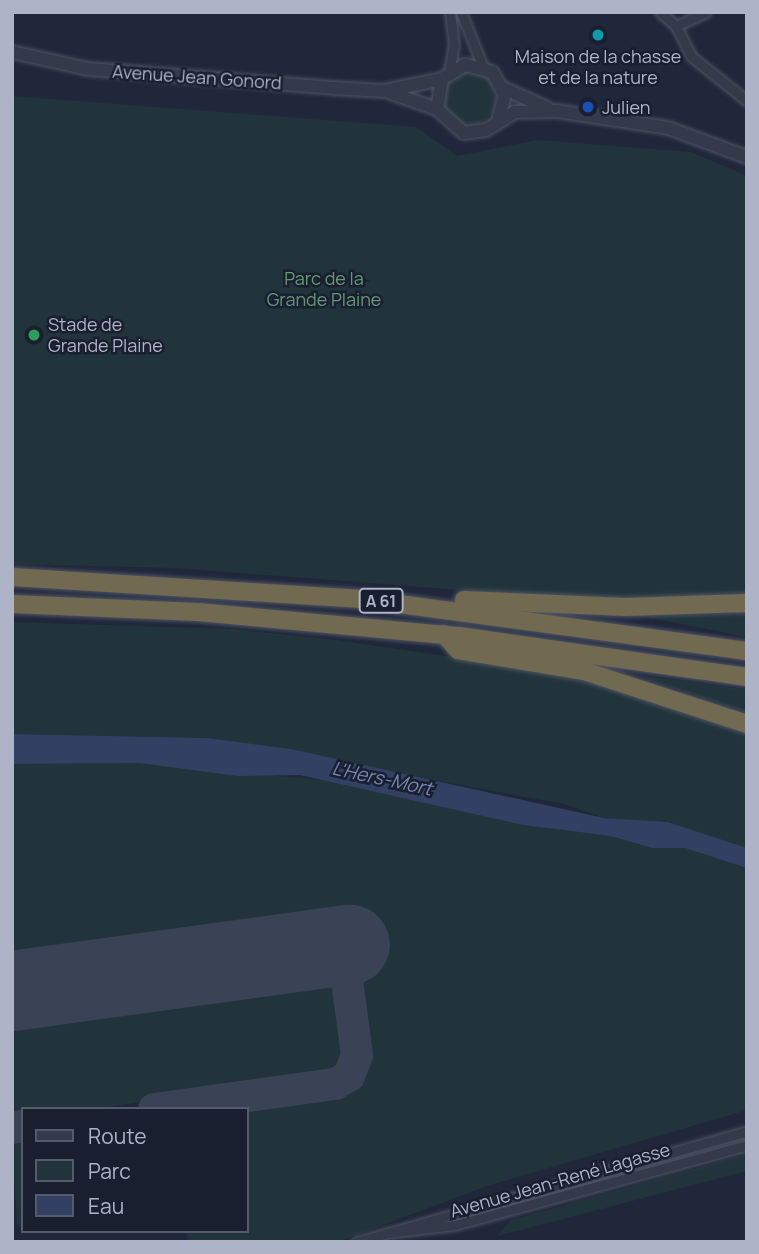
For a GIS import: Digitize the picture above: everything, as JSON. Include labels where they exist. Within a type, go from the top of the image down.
[{"type":"highway","name":"A 61","points":[[12,577],[362,599],[747,651]]},
{"type":"highway","points":[[362,599],[626,607],[747,603]]},
{"type":"highway","name":"A 61","points":[[12,604],[198,612],[444,635],[747,677]]},
{"type":"highway","points":[[444,635],[458,650],[584,671],[747,724]]},
{"type":"street","points":[[437,109],[454,45],[450,12]]},
{"type":"street","points":[[461,12],[483,67]]},
{"type":"street","points":[[660,12],[676,26],[692,57],[747,101]]},
{"type":"street","points":[[676,26],[706,12]]},
{"type":"street","name":"Avenue Jean Gonord","points":[[12,52],[88,69],[384,91],[437,109],[464,133],[515,112],[557,111],[668,128],[743,153]]},
{"type":"street","name":"Avenue Jean Gonord","points":[[384,91],[483,67],[503,89],[557,111]]},
{"type":"street","points":[[498,121],[503,89]]},
{"type":"street","name":"Avenue Jean-René Lagasse","points":[[356,1242],[452,1212],[747,1131]]},
{"type":"street","name":"Avenue Jean-René Lagasse","points":[[375,1235],[455,1225],[747,1145]]},
{"type":"street","points":[[452,1212],[455,1225]]},
{"type":"green space","points":[[469,71],[488,79],[496,98],[488,117],[469,125],[450,117],[442,98],[450,79]]},
{"type":"green space","name":"Parc de la Grande Plaine","points":[[12,96],[416,127],[457,156],[537,140],[691,152],[747,176],[747,596],[602,601],[177,568],[12,564]]},
{"type":"green space","points":[[747,609],[747,637],[650,618],[651,613]]},
{"type":"green space","points":[[12,622],[231,629],[336,640],[534,669],[650,698],[747,732],[747,848],[668,822],[604,818],[564,804],[207,738],[12,734]]},
{"type":"green space","points":[[643,678],[747,690],[747,713]]},
{"type":"green space","points":[[139,763],[343,782],[523,825],[611,836],[652,848],[685,848],[747,868],[747,1110],[487,1186],[338,1242],[188,1242],[186,1233],[248,1233],[248,1107],[229,1107],[344,1090],[355,1082],[366,1055],[348,920],[12,966],[12,764]]},
{"type":"green space","points":[[313,977],[332,983],[339,996],[349,1061],[336,1074],[107,1107],[21,1107],[21,1118],[12,1119],[12,1017]]},
{"type":"green space","points":[[21,1136],[21,1228],[17,1224],[12,1140]]},
{"type":"green space","points":[[747,1154],[747,1171],[497,1236],[512,1220]]},
{"type":"water","name":"L'Hers-Mort","points":[[12,734],[207,738],[291,749],[604,818],[668,822],[747,848],[747,868],[685,848],[652,848],[611,836],[523,825],[300,775],[238,776],[139,763],[12,764]]},
{"type":"taxiway","points":[[168,1107],[335,1084],[349,1076],[357,1055],[346,973],[336,957],[314,950]]},
{"type":"taxiway","points":[[12,1128],[21,1126]]},
{"type":"runway","points":[[12,991],[350,945]]},
{"type":"place","name":"Maison de la chasse et de la nature","points":[[598,35]]},
{"type":"place","name":"Julien","points":[[588,107]]},
{"type":"place","name":"Stade de Grande Plaine","points":[[34,335]]}]
